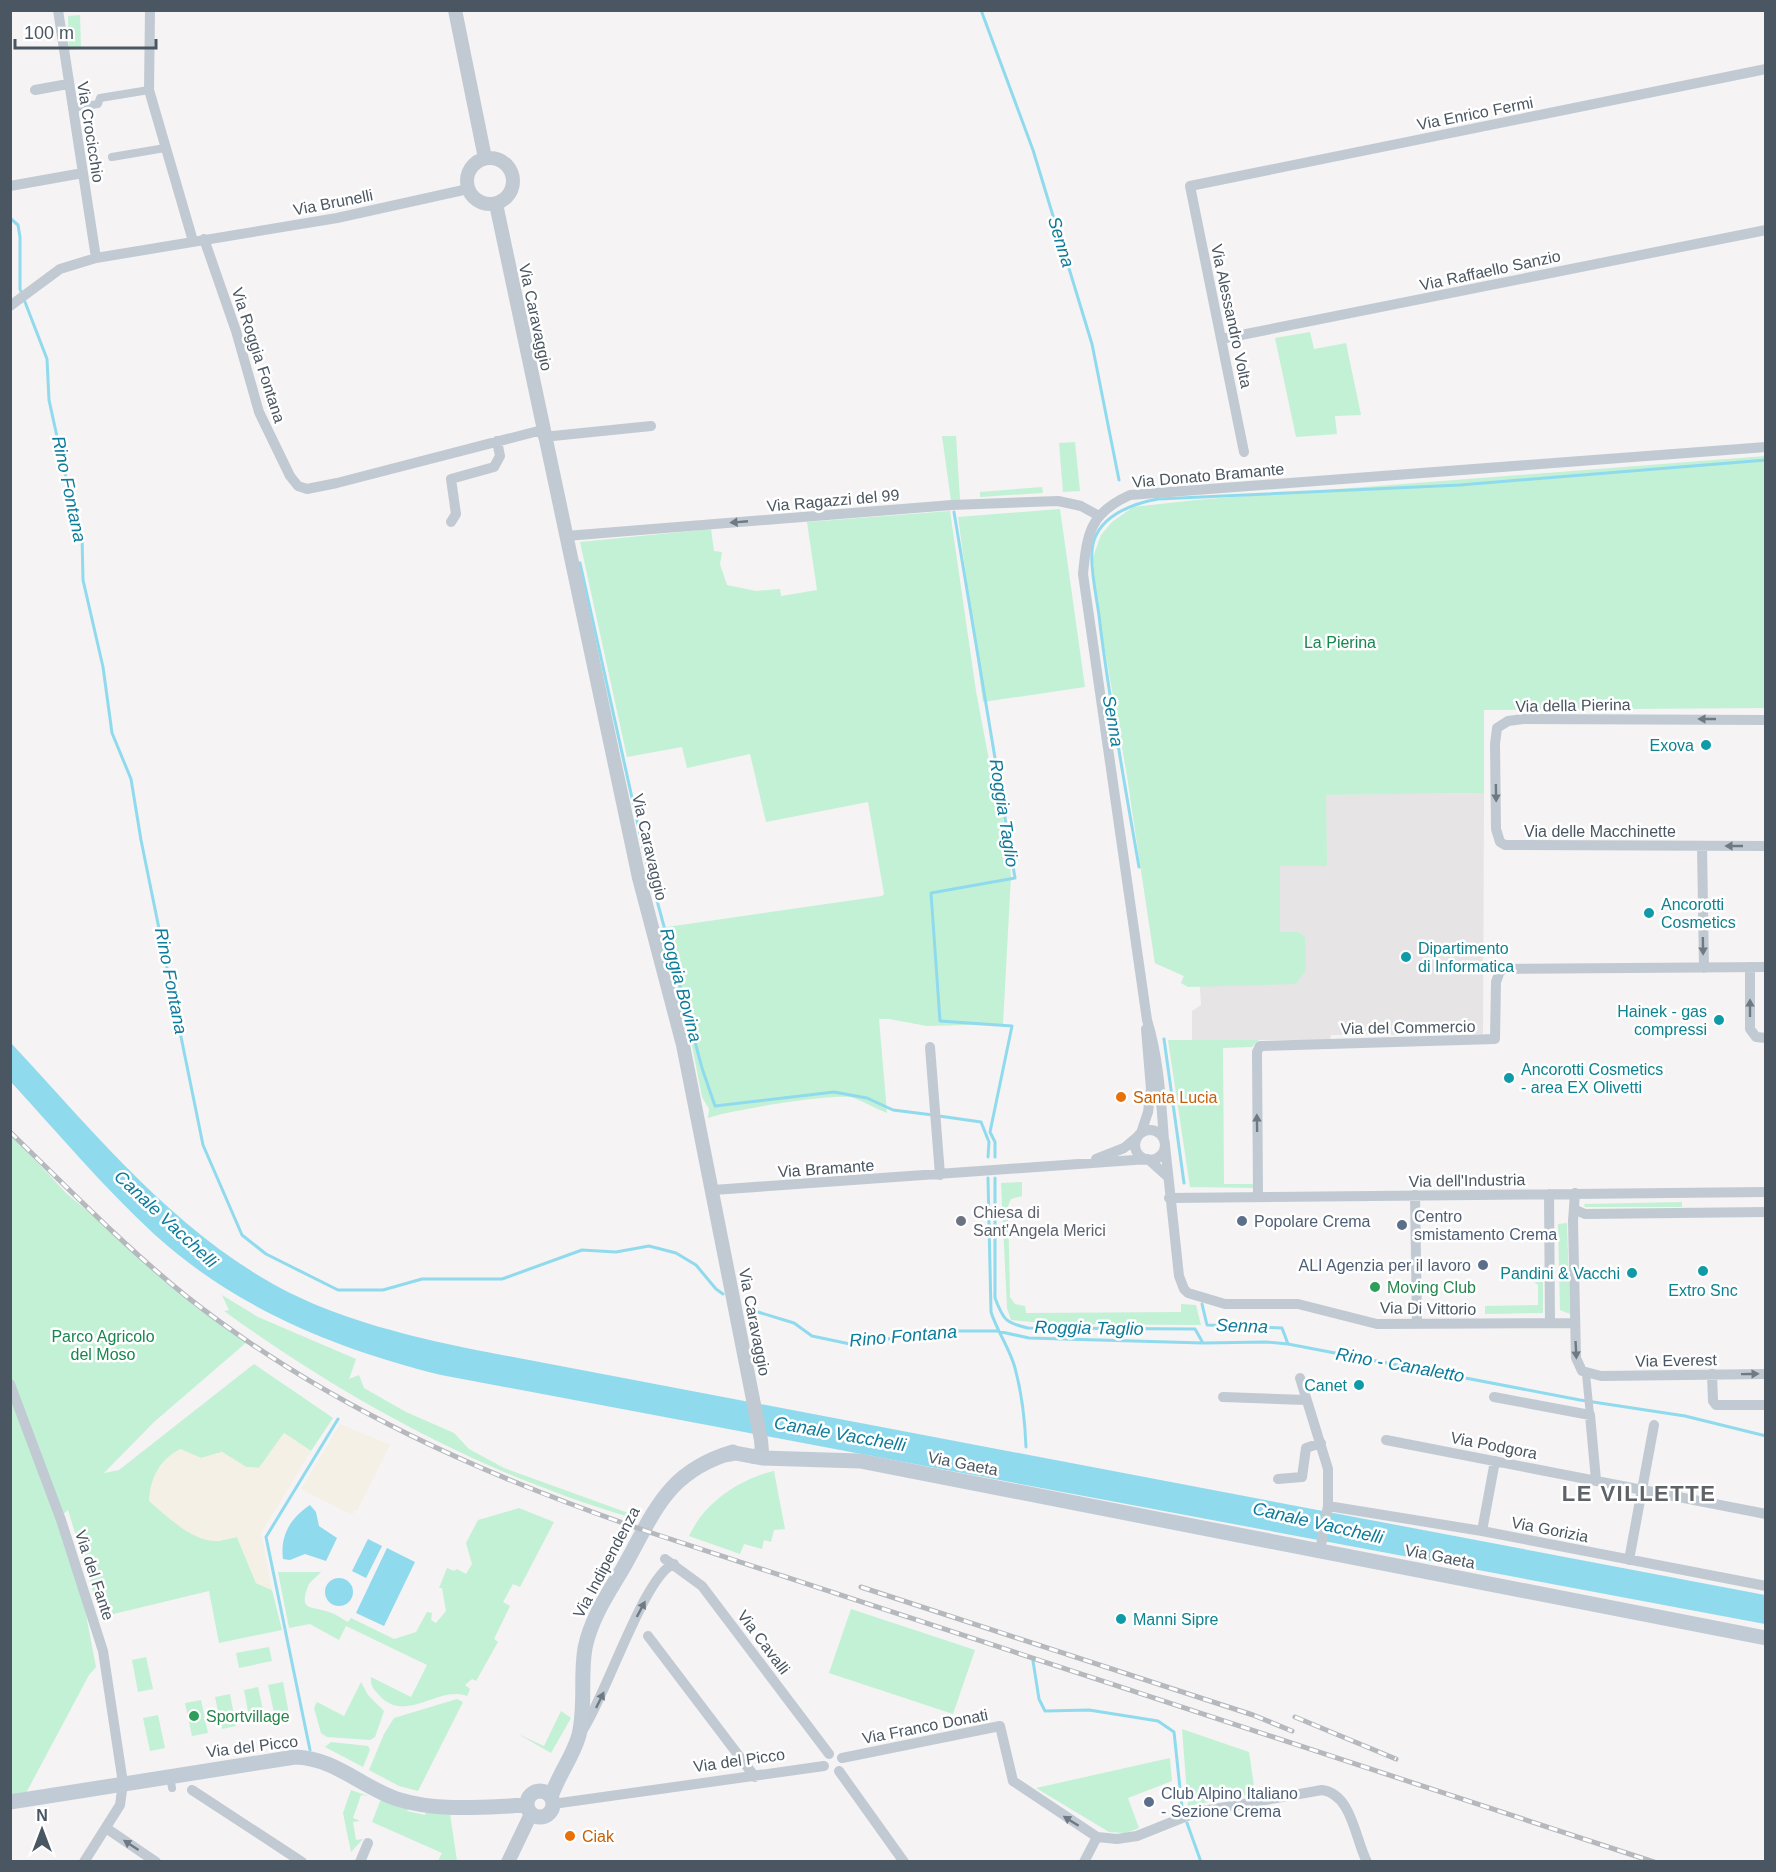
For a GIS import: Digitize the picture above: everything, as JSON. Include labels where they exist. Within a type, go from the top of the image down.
[{"type":"main road","name":"Via Gaeta","points":[[724,1455],[761,1448],[818,1452],[1321,1545],[1766,1638]]},
{"type":"main road","name":"Via Indipendenza","points":[[548,1797],[549,1781],[580,1729],[585,1650],[597,1612],[652,1511],[666,1493],[687,1473],[710,1459],[724,1455]]},
{"type":"main road","name":"Via del Picco","points":[[10,1802],[149,1779],[171,1781],[251,1769],[295,1757],[320,1760],[387,1796],[419,1804],[533,1812]]},
{"type":"main road","points":[[529,1797],[548,1797],[551,1812],[533,1812],[529,1797]]},
{"type":"street","name":"Via Crocicchio","points":[[58,10],[96,258]]},
{"type":"street","points":[[15,302],[60,269],[96,258],[198,240],[165,148],[149,90],[150,10]]},
{"type":"street","points":[[455,10],[485,158]]},
{"type":"street","name":"Via Enrico Fermi","points":[[1190,186],[1766,69]]},
{"type":"street","points":[[35,90],[68,84]]},
{"type":"street","points":[[72,108],[98,104],[100,98],[149,90]]},
{"type":"street","points":[[112,158],[165,148]]},
{"type":"street","points":[[485,158],[494,158],[507,166],[513,180],[509,195],[496,204],[482,203],[471,195],[466,181],[472,166],[485,158]]},
{"type":"street","points":[[10,186],[82,174]]},
{"type":"street","name":"Via Alessandro Volta","points":[[1190,186],[1244,452]]},
{"type":"street","name":"Via Brunelli","points":[[198,240],[336,218],[468,189]]},
{"type":"street","name":"Via Caravaggio","points":[[496,204],[639,878],[683,1045],[713,1190],[761,1448]]},
{"type":"street","name":"Via Raffaello Sanzio","points":[[1221,339],[1766,230]]},
{"type":"street","name":"Via Roggia Fontana","points":[[198,240],[236,332],[259,412],[290,476],[298,486],[307,489],[337,483],[497,441],[543,433]]},
{"type":"street","points":[[543,433],[651,426]]},
{"type":"street","points":[[451,522],[456,514],[451,479],[494,467],[500,456],[497,441]]},
{"type":"street","name":"Via Donato Bramante","points":[[1165,1142],[1153,1039],[1147,1020],[1083,574],[1086,545],[1099,516],[1109,504],[1130,495],[1766,447]]},
{"type":"street","name":"Via Ragazzi del 99","points":[[566,536],[965,505],[1058,501],[1081,506],[1099,516]]},
{"type":"street","name":"Via della Pierina","points":[[1500,842],[1496,829],[1495,744],[1497,728],[1508,721],[1766,720]]},
{"type":"street","name":"Via delle Macchinette","points":[[1500,842],[1512,847],[1766,846]]},
{"type":"street","points":[[1702,846],[1704,968]]},
{"type":"street","points":[[1750,967],[1750,1029],[1756,1037],[1766,1038]]},
{"type":"street","name":"Via del Commercio","points":[[1258,1196],[1257,1052],[1260,1046],[1497,1038],[1496,982],[1500,971],[1504,969],[1766,967]]},
{"type":"street","name":"Via Donato Bramante","points":[[1139,1135],[1148,1112],[1151,1089],[1146,1041],[1147,1020]]},
{"type":"street","points":[[930,1047],[940,1175]]},
{"type":"street","points":[[1148,1159],[1158,1157],[1165,1142],[1154,1130],[1139,1135],[1137,1150],[1167,1176]]},
{"type":"street","name":"Via Bramante","points":[[1082,1165],[1124,1148],[1139,1135]]},
{"type":"street","name":"Via Di Vittorio","points":[[1165,1142],[1169,1198],[1179,1276],[1188,1293],[1225,1304],[1298,1304],[1377,1324],[1575,1323]]},
{"type":"street","name":"Via Bramante","points":[[713,1190],[1148,1159]]},
{"type":"street","name":"Via dell'Industria","points":[[1169,1198],[1766,1192]]},
{"type":"street","points":[[1549,1194],[1550,1323]]},
{"type":"street","points":[[1575,1194],[1576,1210],[1573,1221],[1577,1365],[1586,1374],[1596,1480]]},
{"type":"street","points":[[1415,1195],[1417,1324]]},
{"type":"street","points":[[1576,1210],[1585,1214],[1766,1212]]},
{"type":"street","name":"Via Everest","points":[[1586,1374],[1766,1374]]},
{"type":"street","points":[[1712,1374],[1713,1401],[1716,1405],[1762,1407]]},
{"type":"street","points":[[1300,1378],[1328,1469],[1327,1510],[1321,1545]]},
{"type":"street","name":"Via del Fante","points":[[10,1384],[61,1520],[103,1651],[123,1785]]},
{"type":"street","points":[[1223,1397],[1306,1400]]},
{"type":"street","points":[[1494,1397],[1590,1415]]},
{"type":"street","points":[[1629,1560],[1654,1425]]},
{"type":"street","name":"Via Podgora","points":[[1386,1440],[1766,1514]]},
{"type":"street","points":[[1278,1479],[1302,1477],[1306,1448],[1321,1443]]},
{"type":"street","points":[[1482,1531],[1495,1461]]},
{"type":"street","name":"Via Gorizia","points":[[1327,1510],[1482,1531],[1766,1586]]},
{"type":"street","name":"Via Indipendenza","points":[[580,1729],[594,1711],[615,1660],[640,1610],[669,1562]]},
{"type":"street","name":"Via Cavalli","points":[[669,1562],[702,1586],[829,1754]]},
{"type":"street","points":[[648,1636],[754,1777]]},
{"type":"street","name":"Via Franco Donati","points":[[842,1758],[1000,1726],[1013,1781],[1097,1837]]},
{"type":"street","points":[[829,1754],[838,1754],[842,1758],[843,1764],[839,1771],[830,1773],[824,1767],[825,1758],[829,1754]]},
{"type":"street","name":"Via del Picco","points":[[548,1797],[754,1777],[824,1767]]},
{"type":"street","points":[[839,1771],[904,1862]]},
{"type":"street","points":[[84,1862],[120,1805],[123,1785]]},
{"type":"street","points":[[192,1790],[302,1862]]},
{"type":"street","points":[[1084,1862],[1097,1837],[1117,1839],[1137,1836],[1192,1814],[1316,1790],[1329,1791],[1344,1804],[1367,1862]]},
{"type":"street","points":[[508,1862],[533,1812]]},
{"type":"street","points":[[517,1862],[533,1812]]},
{"type":"street","points":[[106,1828],[156,1862]]},
{"type":"street","points":[[360,1862],[368,1843]]},
{"type":"shaded area","points":[[1484,793],[1483,1034],[1331,1035],[1330,1040],[1192,1040],[1192,1011],[1201,1005],[1200,987],[1181,983],[1184,976],[1155,963],[1130,797]]},
{"type":"green space","points":[[80,15],[81,49],[69,50],[68,16]]},
{"type":"green space","points":[[1310,332],[1314,349],[1346,343],[1361,415],[1335,416],[1337,434],[1296,437],[1275,338]]},
{"type":"green space","points":[[942,436],[956,436],[960,500],[951,501]]},
{"type":"green space","points":[[1075,442],[1080,491],[1063,492],[1059,443]]},
{"type":"green space","name":"La Pierina","points":[[1765,456],[1765,708],[1484,710],[1484,793],[1326,795],[1327,866],[1280,866],[1280,932],[1298,932],[1305,937],[1306,970],[1296,984],[1188,987],[1181,983],[1184,976],[1155,963],[1127,776],[1096,599],[1093,557],[1101,535],[1112,522],[1133,507],[1196,500]]},
{"type":"green space","points":[[1042,487],[1043,493],[980,497],[980,492]]},
{"type":"green space","points":[[1060,509],[1085,687],[983,702],[958,517]]},
{"type":"green space","points":[[950,511],[976,691],[994,787],[1006,829],[1011,876],[1003,1024],[927,1026],[879,1019],[887,1113],[854,1098],[844,1097],[782,1103],[708,1118],[709,1109],[702,1097],[689,1030],[660,928],[882,896],[884,894],[868,802],[766,822],[750,754],[687,768],[682,747],[627,757],[580,542],[711,529],[714,551],[722,552],[720,564],[727,585],[756,591],[780,589],[781,596],[817,590],[807,522]]},
{"type":"green space","points":[[1168,1040],[1259,1040],[1252,1047],[1223,1048],[1224,1184],[1253,1184],[1253,1188],[1190,1187]]},
{"type":"green space","name":"Parco Agricolo del Moso","points":[[10,1133],[66,1193],[193,1301],[248,1341],[154,1422],[104,1473],[119,1470],[254,1364],[333,1418],[311,1451],[284,1433],[259,1468],[246,1467],[222,1452],[201,1458],[180,1449],[219,1541],[237,1537],[256,1583],[272,1590],[282,1630],[219,1643],[209,1591],[101,1617],[68,1510],[58,1519],[81,1588],[96,1667],[89,1675],[26,1793],[10,1796]]},
{"type":"green space","points":[[1022,1182],[1022,1196],[1011,1199],[1008,1206],[1010,1297],[1015,1304],[1025,1306],[1026,1313],[1181,1312],[1181,1304],[1196,1305],[1201,1325],[1055,1324],[1011,1320],[1007,1308],[1001,1183]]},
{"type":"green space","points":[[1682,1202],[1682,1207],[1585,1207],[1584,1204]]},
{"type":"green space","points":[[1567,1223],[1570,1314],[1560,1310],[1558,1224]]},
{"type":"green space","points":[[1534,1282],[1543,1282],[1543,1313],[1485,1314],[1485,1306],[1538,1305],[1538,1285]]},
{"type":"green space","points":[[222,1295],[258,1317],[356,1359],[349,1379],[359,1375],[364,1388],[406,1412],[454,1433],[469,1449],[504,1468],[631,1514],[629,1517],[521,1479],[418,1431],[319,1375],[271,1344],[224,1311],[229,1310]]},
{"type":"green space","points":[[774,1471],[785,1529],[774,1530],[771,1542],[764,1540],[762,1549],[744,1544],[740,1554],[689,1536],[704,1513],[724,1494],[748,1480]]},
{"type":"green space","points":[[519,1508],[554,1522],[520,1587],[513,1584],[503,1602],[510,1606],[494,1639],[498,1642],[476,1681],[472,1679],[465,1685],[470,1689],[467,1696],[455,1694],[410,1706],[389,1703],[373,1688],[371,1677],[411,1697],[427,1665],[346,1626],[339,1640],[310,1624],[289,1628],[278,1572],[321,1572],[308,1586],[305,1600],[308,1606],[332,1613],[348,1622],[351,1618],[394,1639],[416,1632],[427,1612],[432,1613],[431,1620],[436,1623],[446,1611],[442,1588],[439,1588],[447,1568],[454,1571],[457,1569],[466,1574],[472,1564],[466,1543],[478,1520]]},
{"type":"green space","points":[[851,1609],[975,1650],[953,1714],[829,1673]]},
{"type":"green space","points":[[269,1647],[272,1661],[239,1668],[236,1653]]},
{"type":"green space","points":[[146,1657],[153,1689],[138,1692],[132,1660]]},
{"type":"green space","points":[[283,1682],[289,1714],[275,1717],[268,1685]]},
{"type":"green space","points":[[361,1682],[368,1695],[384,1711],[375,1737],[370,1740],[327,1737],[321,1733],[314,1708],[317,1702],[344,1716]]},
{"type":"green space","points":[[258,1687],[265,1719],[250,1722],[244,1690]]},
{"type":"green space","points":[[230,1694],[236,1726],[222,1729],[215,1697]]},
{"type":"green space","points":[[457,1699],[463,1702],[418,1791],[399,1786],[369,1770],[384,1734],[394,1718]]},
{"type":"green space","points":[[201,1700],[208,1733],[192,1736],[185,1703]]},
{"type":"green space","points":[[561,1711],[571,1718],[551,1753],[518,1734],[544,1746]]},
{"type":"green space","points":[[158,1715],[165,1748],[150,1751],[143,1718]]},
{"type":"green space","points":[[1182,1729],[1249,1752],[1255,1793],[1188,1806]]},
{"type":"green space","points":[[331,1742],[368,1746],[370,1750],[363,1767],[325,1747]]},
{"type":"green space","points":[[1170,1758],[1172,1781],[1128,1798],[1139,1828],[1126,1833],[1109,1832],[1036,1788]]},
{"type":"green space","points":[[351,1790],[368,1796],[361,1795],[353,1818],[360,1821],[353,1822],[356,1840],[363,1839],[351,1852],[343,1813]]},
{"type":"green space","points":[[381,1799],[408,1809],[407,1811],[425,1815],[426,1811],[450,1814],[457,1861],[438,1861],[442,1853],[372,1822]]},
{"type":"sand","points":[[340,1424],[390,1445],[357,1511],[354,1510],[352,1515],[301,1489]]},
{"type":"sand","points":[[284,1433],[311,1451],[261,1533],[272,1590],[256,1583],[237,1537],[218,1541],[199,1537],[172,1521],[149,1501],[151,1485],[161,1464],[180,1449],[201,1458],[222,1452],[246,1467],[259,1468]]},
{"type":"water","name":"Canale Vacchelli","points":[[11,1043],[140,1180],[210,1242],[249,1269],[290,1293],[356,1320],[471,1349],[1765,1595],[1765,1624],[441,1375],[402,1365],[325,1338],[288,1322],[218,1284],[185,1260],[135,1216],[11,1082]]},
{"type":"water","points":[[310,1505],[316,1512],[319,1526],[337,1538],[326,1561],[305,1554],[290,1560],[283,1559],[283,1543],[288,1528]]},
{"type":"water","points":[[368,1539],[382,1546],[366,1578],[352,1571]]},
{"type":"water","points":[[387,1548],[415,1562],[384,1626],[356,1613]]},
{"type":"water","points":[[339,1578],[349,1582],[353,1592],[349,1602],[339,1606],[329,1602],[325,1592],[329,1582]]},
{"type":"waterway","name":"Senna","points":[[981,10],[1033,150],[1092,344],[1119,480]]},
{"type":"waterway","name":"Rino Fontana","points":[[10,218],[18,225],[20,237],[20,289],[47,359],[49,400],[72,505],[82,535],[83,580],[103,667],[112,733],[131,779],[141,840],[203,1145],[242,1235],[266,1254],[338,1290],[383,1290],[422,1279],[502,1279],[582,1250],[616,1252],[649,1246],[676,1253],[696,1265],[723,1294]]},
{"type":"waterway","points":[[1139,867],[1113,715],[1092,568],[1094,539],[1106,521],[1115,514],[1158,499],[1460,485],[1766,460]]},
{"type":"waterway","name":"Roggia Taglio","points":[[954,512],[1015,878],[931,893],[940,1021],[1012,1026],[990,1132],[995,1142],[995,1157]]},
{"type":"waterway","name":"Roggia Bovina","points":[[580,563],[644,852],[702,1068],[715,1106],[834,1092],[867,1098],[893,1110],[933,1115]]},
{"type":"waterway","name":"Senna","points":[[1164,1039],[1184,1183]]},
{"type":"waterway","name":"Roggia Bovina","points":[[939,1116],[981,1122],[989,1142],[988,1157]]},
{"type":"waterway","name":"Roggia Bovina","points":[[988,1178],[991,1312],[1015,1368],[1023,1407],[1026,1447]]},
{"type":"waterway","name":"Roggia Taglio","points":[[995,1178],[995,1298],[1006,1319],[1028,1328],[1195,1329],[1203,1343]]},
{"type":"waterway","name":"Senna","points":[[1202,1304],[1207,1325],[1282,1328],[1288,1344]]},
{"type":"waterway","name":"Rino - Canaletto","points":[[748,1309],[794,1323],[812,1336],[850,1344],[949,1331],[997,1331],[1029,1338],[1288,1344],[1580,1400],[1685,1416],[1766,1436]]},
{"type":"waterway","points":[[310,1750],[266,1537],[338,1419]]},
{"type":"waterway","points":[[1033,1661],[1039,1699],[1045,1711],[1089,1710],[1158,1721],[1174,1732],[1182,1807]]},
{"type":"waterway","points":[[1187,1823],[1201,1862]]},
{"type":"railway","points":[[10,1132],[140,1257],[186,1296],[239,1335],[294,1372],[351,1405],[469,1462],[529,1488],[652,1533],[1654,1862]]},
{"type":"railway","points":[[861,1587],[1253,1715],[1292,1731]]},
{"type":"railway","points":[[1295,1717],[1396,1759]]},
{"type":"place","name":"Exova","points":[[1706,745]]},
{"type":"place","name":"Ancorotti Cosmetics","points":[[1649,913]]},
{"type":"place","name":"Dipartimento di Informatica","points":[[1406,957]]},
{"type":"place","name":"Hainek - gas compressi","points":[[1719,1020]]},
{"type":"place","name":"Ancorotti Cosmetics - area EX Olivetti","points":[[1509,1078]]},
{"type":"place","name":"Santa Lucia","points":[[1121,1097]]},
{"type":"place","name":"Chiesa di Sant'Angela Merici","points":[[961,1221]]},
{"type":"place","name":"Popolare Crema","points":[[1242,1221]]},
{"type":"place","name":"Centro smistamento Crema","points":[[1402,1225]]},
{"type":"place","name":"ALI Agenzia per il lavoro","points":[[1483,1265]]},
{"type":"place","name":"Extro Snc","points":[[1703,1271]]},
{"type":"place","name":"Pandini & Vacchi","points":[[1632,1273]]},
{"type":"place","name":"Moving Club","points":[[1375,1287]]},
{"type":"place","name":"Canet","points":[[1359,1385]]},
{"type":"place","name":"Manni Sipre","points":[[1121,1619]]},
{"type":"place","name":"Sportvillage","points":[[194,1716]]},
{"type":"place","name":"Club Alpino Italiano - Sezione Crema","points":[[1149,1802]]},
{"type":"place","name":"Ciak","points":[[570,1836]]},
{"type":"district","name":"LE VILLETTE","points":[[1639,1493]]}]
